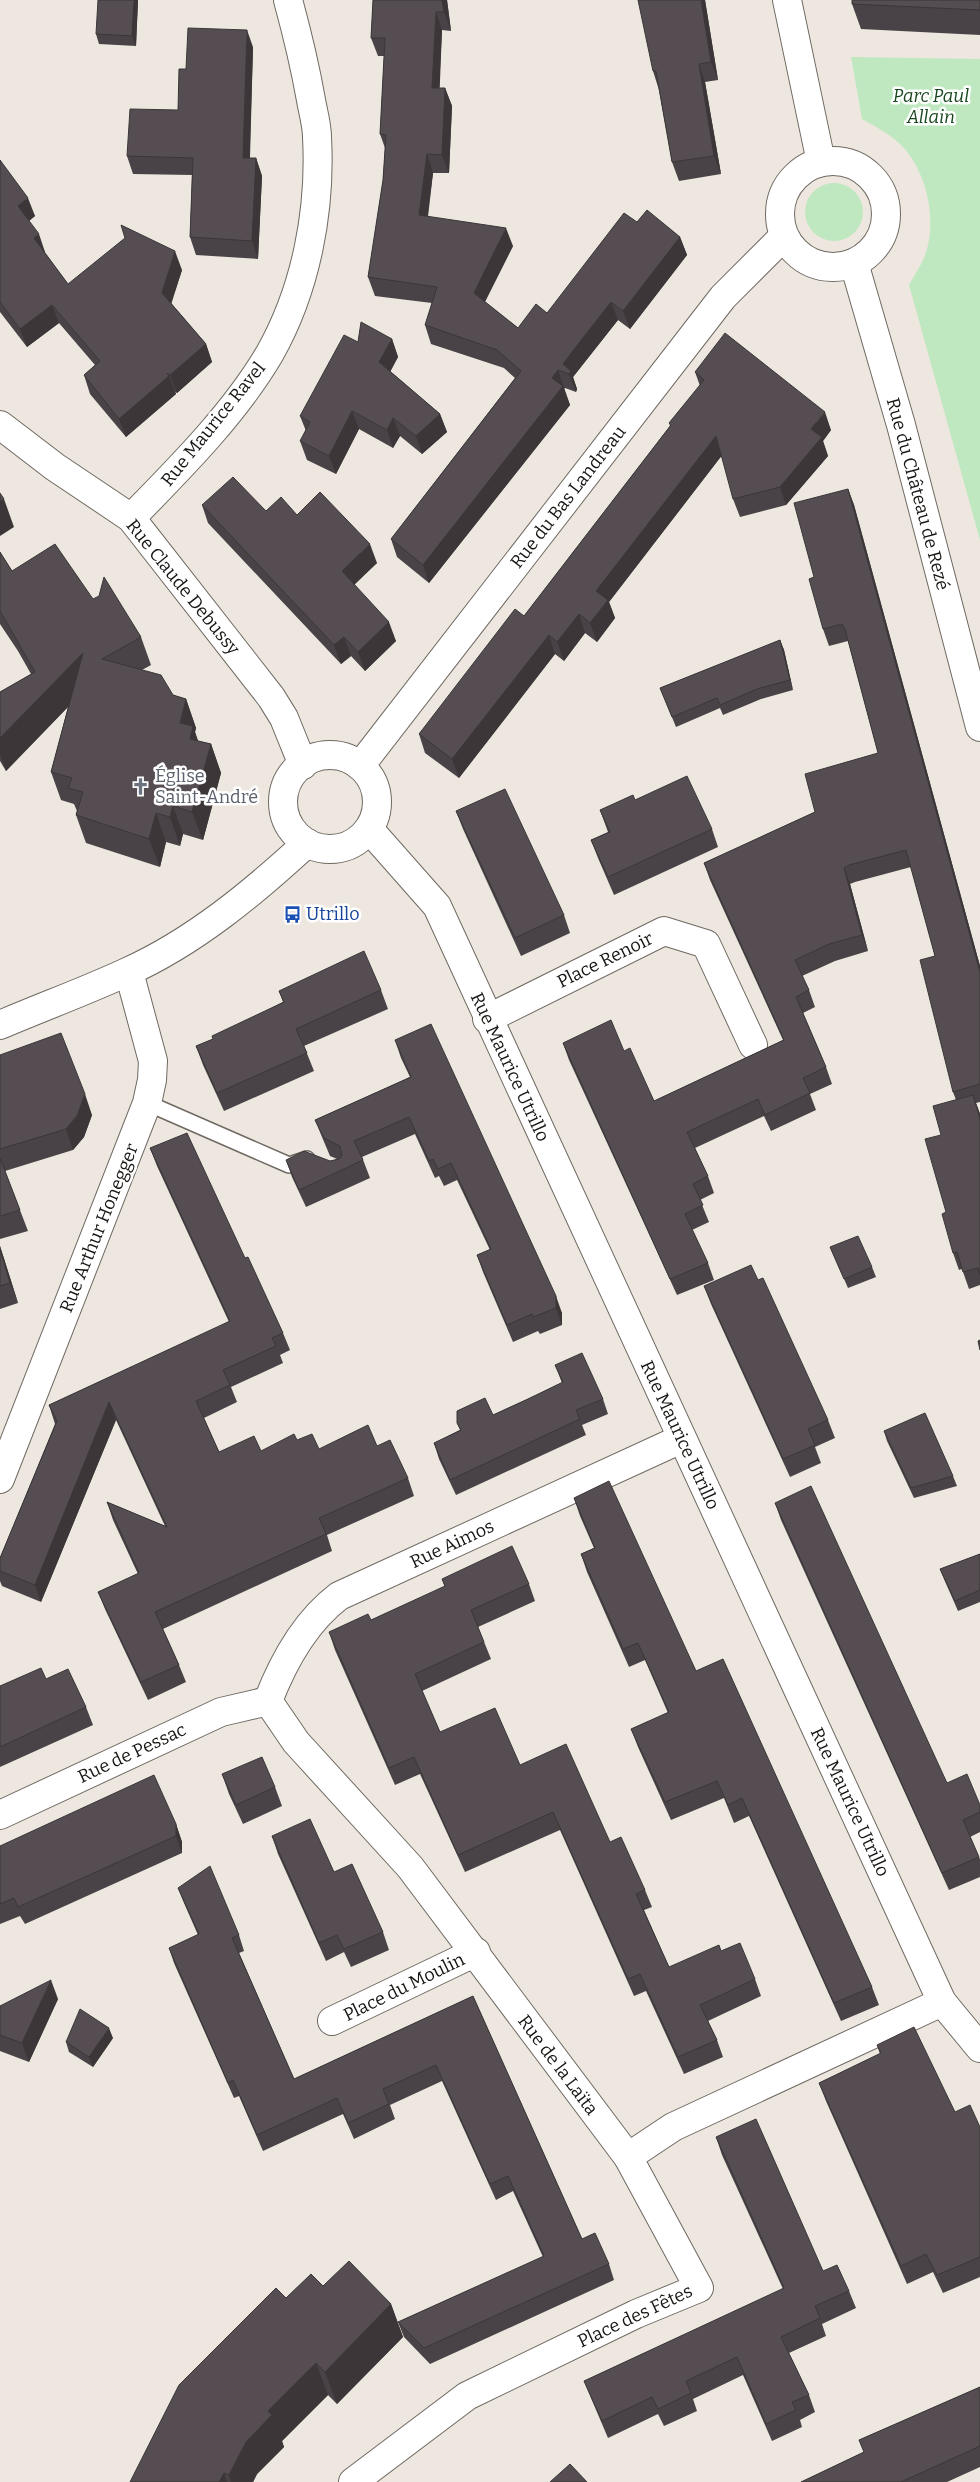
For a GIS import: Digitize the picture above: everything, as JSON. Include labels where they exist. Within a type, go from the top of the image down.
[{"type":"street","name":"Rue Maurice Ravel","points":[[131,518],[171,478],[248,386],[270,353],[285,321],[304,270],[314,216],[317,136],[303,52],[288,0]]},
{"type":"street","points":[[788,0],[821,162]]},
{"type":"street","points":[[821,162],[847,162],[859,167],[878,184],[883,196],[886,222],[882,235],[866,256],[854,263],[841,267],[814,263],[792,247],[784,236],[780,213],[785,190],[800,172],[821,162]]},
{"type":"street","name":"Rue du Bas Landreau","points":[[360,766],[723,297],[784,236]]},
{"type":"street","name":"Rue du Château de Rezé","points":[[854,263],[900,425],[980,726]]},
{"type":"street","name":"Rue Claude Debussy","points":[[0,425],[54,467],[131,518],[271,697],[284,718],[303,765]]},
{"type":"street","points":[[336,756],[360,766],[371,780],[376,796],[375,816],[369,829],[358,840],[341,848],[320,848],[307,843],[290,826],[284,804],[285,791],[290,779],[303,765],[317,758],[336,756]]},
{"type":"street","name":"Rue Maurice Utrillo","points":[[369,829],[437,906],[487,1019],[942,2002],[980,2048]]},
{"type":"street","points":[[0,1025],[129,972],[181,943],[241,900],[307,843]]},
{"type":"street","name":"Place Renoir","points":[[487,1019],[664,931],[706,944],[753,1046]]},
{"type":"street","name":"Rue Arthur Honegger","points":[[0,1479],[147,1104],[152,1080],[153,1061],[129,972]]},
{"type":"street","name":"Rue Aimos","points":[[268,1700],[284,1663],[321,1609],[339,1596],[681,1439]]},
{"type":"street","name":"Rue de Pessac","points":[[0,1815],[221,1712],[268,1700]]},
{"type":"street","name":"Rue de la Laïta","points":[[268,1700],[296,1742],[410,1867],[476,1952],[512,2005],[628,2157]]},
{"type":"street","name":"Place du Moulin","points":[[332,2021],[476,1952]]},
{"type":"street","points":[[628,2157],[673,2127],[942,2002]]},
{"type":"street","name":"Place des Fêtes","points":[[352,2482],[467,2396],[636,2314],[699,2288],[628,2157]]},
{"type":"lane","points":[[147,1104],[289,1165],[310,1158],[325,1164]]},
{"type":"green space","name":"Parc Paul Allain","points":[[851,57],[980,59],[980,540],[909,285],[924,258],[928,245],[930,215],[924,185],[912,158],[903,147],[889,135],[862,119]]},
{"type":"green space","points":[[834,183],[845,185],[858,196],[863,212],[861,223],[850,236],[834,241],[823,239],[810,228],[805,212],[807,201],[818,188]]},
{"type":"building","points":[[98,0],[134,0],[132,36],[96,34]]},
{"type":"building","points":[[373,0],[442,0],[444,12],[436,12],[432,88],[445,88],[442,155],[427,154],[419,215],[506,228],[474,293],[518,328],[536,304],[547,313],[624,213],[637,222],[647,210],[680,237],[623,311],[611,302],[582,339],[563,364],[571,371],[569,374],[558,370],[552,378],[563,386],[423,565],[391,539],[521,371],[497,350],[425,325],[437,287],[368,277],[383,180],[386,135],[380,134],[385,38],[371,38]]},
{"type":"building","points":[[638,0],[701,0],[711,62],[699,64],[714,156],[672,162],[656,71],[653,71]]},
{"type":"building","points":[[852,0],[980,0],[980,10],[852,4]]},
{"type":"building","points":[[188,28],[247,30],[243,158],[256,158],[252,241],[190,237],[193,158],[127,156],[130,109],[178,110],[179,69],[186,69]]},
{"type":"building","points":[[0,160],[28,198],[18,206],[39,234],[34,238],[68,284],[125,238],[121,225],[175,251],[162,293],[206,344],[170,375],[167,373],[169,376],[119,419],[84,375],[100,361],[52,305],[20,329],[0,302]]},
{"type":"building","points":[[361,322],[392,339],[379,362],[440,414],[416,436],[393,418],[387,430],[352,411],[329,456],[300,441],[310,422],[300,416],[344,335],[358,342]]},
{"type":"building","points":[[725,333],[825,412],[811,429],[822,437],[780,487],[733,499],[716,436],[596,591],[608,600],[590,623],[579,614],[557,642],[549,635],[452,759],[419,734],[515,609],[524,616],[671,425],[669,423],[704,380],[695,372]]},
{"type":"building","points":[[233,477],[266,511],[281,497],[297,515],[320,492],[370,544],[342,571],[389,622],[358,652],[344,637],[334,645],[202,505]]},
{"type":"building","points":[[848,489],[980,972],[980,1084],[953,1092],[920,960],[935,956],[906,850],[844,868],[862,935],[829,944],[795,960],[809,990],[796,997],[826,1067],[803,1078],[810,1093],[765,1115],[758,1099],[687,1132],[708,1176],[693,1184],[703,1205],[685,1214],[708,1263],[670,1279],[563,1043],[611,1020],[624,1051],[630,1048],[654,1101],[784,1040],[704,863],[815,812],[805,774],[878,753],[845,629],[842,624],[823,629],[809,579],[814,577],[794,503]]},
{"type":"building","points":[[0,493],[4,499],[0,501]]},
{"type":"building","points":[[55,544],[93,599],[99,596],[104,577],[141,637],[102,659],[161,675],[173,695],[186,699],[180,723],[193,726],[190,739],[211,744],[192,812],[173,806],[170,817],[156,813],[149,839],[76,815],[83,792],[68,788],[72,778],[51,772],[83,653],[0,738],[0,692],[35,672],[0,611],[0,552],[12,571]]},
{"type":"building","points":[[780,640],[790,680],[757,689],[720,705],[717,698],[672,717],[660,688]]},
{"type":"building","points":[[687,776],[712,829],[608,877],[591,840],[610,832],[600,810],[633,795],[635,800]]},
{"type":"building","points":[[505,789],[564,915],[515,938],[456,811]]},
{"type":"building","points":[[364,951],[381,990],[296,1029],[307,1053],[217,1093],[196,1046],[213,1039],[212,1036],[284,1002],[279,991]]},
{"type":"building","points":[[431,1024],[556,1296],[556,1308],[533,1317],[532,1314],[507,1325],[477,1255],[491,1249],[451,1163],[438,1169],[433,1159],[429,1161],[409,1117],[354,1141],[363,1160],[299,1190],[286,1160],[304,1151],[330,1161],[339,1159],[342,1155],[340,1146],[324,1138],[315,1120],[411,1077],[395,1040]]},
{"type":"building","points":[[61,1033],[85,1094],[77,1116],[66,1129],[0,1149],[0,1055]]},
{"type":"building","points":[[973,1095],[980,1119],[980,1275],[978,1268],[963,1272],[957,1252],[953,1253],[942,1214],[946,1212],[925,1139],[941,1135],[933,1106]]},
{"type":"building","points":[[187,1133],[245,1258],[248,1257],[283,1333],[272,1338],[276,1346],[223,1370],[230,1385],[196,1401],[219,1452],[254,1436],[261,1451],[294,1434],[297,1440],[312,1434],[319,1449],[368,1425],[377,1446],[390,1440],[408,1478],[319,1518],[326,1534],[155,1612],[179,1665],[141,1682],[98,1592],[139,1573],[107,1502],[167,1527],[109,1402],[35,1585],[0,1571],[0,1558],[57,1421],[49,1405],[230,1321],[150,1148]]},
{"type":"building","points":[[0,1158],[20,1210],[0,1216]]},
{"type":"building","points":[[858,1236],[872,1267],[844,1279],[830,1247]]},
{"type":"building","points":[[0,1249],[10,1283],[0,1286]]},
{"type":"building","points":[[751,1265],[758,1280],[763,1278],[828,1420],[808,1429],[815,1445],[783,1459],[704,1286]]},
{"type":"building","points":[[582,1353],[603,1399],[576,1410],[580,1419],[450,1480],[434,1443],[461,1430],[457,1423],[457,1411],[485,1398],[493,1415],[528,1399],[563,1382],[555,1365]]},
{"type":"building","points":[[925,1413],[953,1476],[911,1488],[884,1431]]},
{"type":"building","points":[[609,1481],[696,1671],[723,1659],[872,1987],[834,2003],[742,1798],[728,1805],[717,1781],[665,1802],[631,1729],[669,1712],[638,1643],[623,1649],[581,1554],[595,1548],[574,1498]]},
{"type":"building","points":[[811,1486],[947,1783],[967,1774],[980,1805],[980,1812],[963,1820],[979,1857],[942,1873],[775,1503]]},
{"type":"building","points":[[512,1546],[529,1584],[471,1610],[484,1642],[415,1674],[440,1732],[495,1708],[520,1765],[566,1744],[610,1842],[621,1837],[645,1890],[636,1894],[669,1967],[719,1945],[721,1951],[740,1943],[755,1979],[700,2005],[717,2040],[678,2057],[640,1974],[628,1979],[553,1812],[458,1855],[414,1757],[389,1768],[329,1632],[368,1614],[371,1620],[445,1586],[442,1579]]},
{"type":"building","points":[[980,1554],[980,1590],[955,1601],[940,1569]]},
{"type":"building","points":[[41,1668],[46,1679],[68,1669],[86,1707],[0,1747],[0,1686]]},
{"type":"building","points":[[262,1757],[275,1787],[236,1805],[222,1774]]},
{"type":"building","points":[[154,1775],[176,1824],[176,1836],[18,1907],[14,1898],[0,1904],[0,1846]]},
{"type":"building","points":[[310,1819],[334,1872],[352,1864],[383,1932],[344,1949],[337,1935],[319,1943],[272,1836]]},
{"type":"building","points":[[210,1866],[239,1935],[232,1938],[294,2079],[473,1996],[582,2239],[595,2233],[609,2264],[424,2348],[398,2322],[544,2256],[508,2176],[490,2184],[436,2065],[383,2089],[389,2104],[348,2123],[337,2098],[257,2135],[233,2080],[228,2083],[169,1948],[199,1934],[178,1888]]},
{"type":"building","points":[[51,1980],[22,2043],[0,2035],[0,2006]]},
{"type":"building","points":[[80,2009],[109,2028],[89,2057],[66,2042]]},
{"type":"building","points":[[914,2027],[955,2112],[970,2105],[980,2127],[980,2257],[937,2275],[926,2254],[901,2266],[819,2083],[881,2053],[877,2045]]},
{"type":"building","points":[[756,2119],[823,2271],[837,2265],[849,2291],[815,2306],[820,2318],[781,2337],[809,2395],[792,2402],[796,2410],[766,2424],[737,2357],[686,2381],[691,2393],[658,2409],[652,2397],[602,2421],[584,2381],[784,2288],[716,2137]]},
{"type":"building","points":[[349,2261],[391,2304],[325,2372],[316,2363],[268,2411],[272,2415],[246,2442],[229,2475],[224,2473],[219,2482],[130,2482],[179,2385],[276,2288],[286,2298],[311,2274],[323,2286]]},
{"type":"building","points":[[980,2387],[980,2446],[901,2482],[801,2482],[864,2452],[859,2440]]},
{"type":"building","points":[[570,2464],[587,2482],[550,2482]]},
{"type":"place","name":"Église Saint-André","points":[[141,786]]},
{"type":"place","name":"Utrillo","points":[[292,914]]}]
